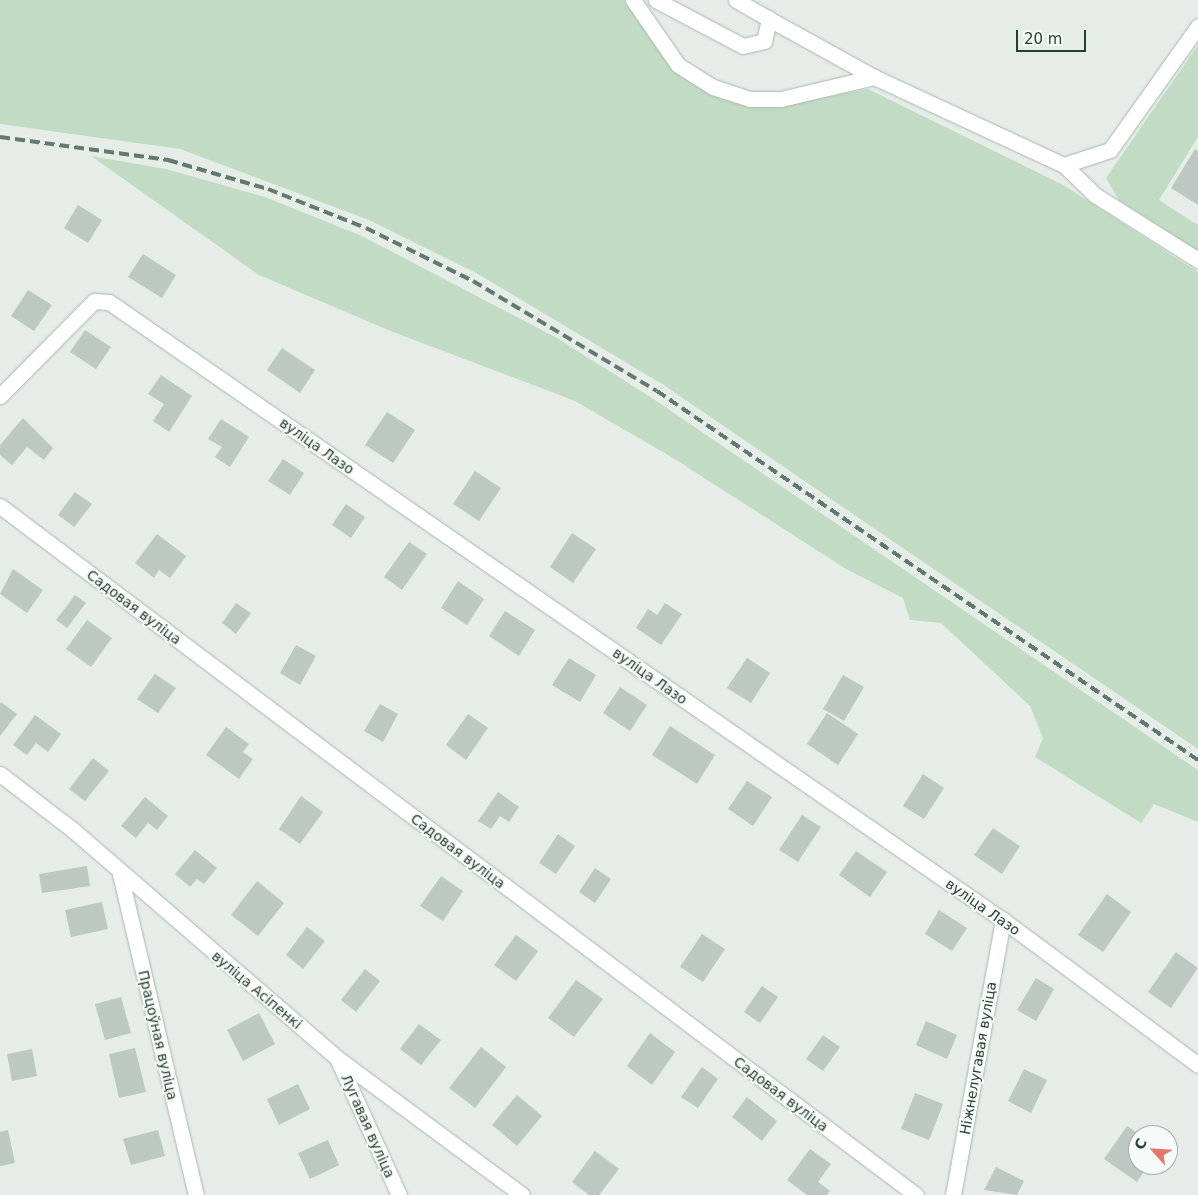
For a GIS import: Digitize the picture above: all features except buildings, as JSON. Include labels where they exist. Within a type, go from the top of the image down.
[{"type":"street","points":[[633,0],[672,59],[713,88],[750,99],[781,100],[874,77]]},
{"type":"street","points":[[656,0],[744,46],[764,41],[770,19]]},
{"type":"street","points":[[736,0],[874,77],[1064,165],[1095,195],[1198,260]]},
{"type":"street","points":[[1064,165],[1110,150],[1198,26]]},
{"type":"street","name":"вуліца Лазо","points":[[0,396],[94,301],[110,302],[1003,920],[1198,1065]]},
{"type":"street","name":"Садовая вуліца","points":[[0,506],[916,1195]]},
{"type":"street","name":"вуліца Асіпенкі","points":[[0,774],[73,830],[120,874],[337,1058],[522,1195]]},
{"type":"street","name":"Працоўная вуліца","points":[[120,874],[196,1195]]},
{"type":"street","name":"Ніжнелугавая вуліца","points":[[953,1195],[1003,920]]},
{"type":"street","name":"Лугавая вуліца","points":[[337,1058],[399,1195]]},
{"type":"green space","points":[[0,0],[624,0],[674,69],[781,105],[868,89],[1065,186],[1198,272],[1198,749],[662,384],[476,273],[369,220],[180,149],[0,124]]},
{"type":"green space","points":[[1198,45],[1198,137],[1159,200],[1198,225],[1198,251],[1119,200],[1106,178]]},
{"type":"green space","points":[[91,156],[166,169],[265,197],[362,236],[557,338],[652,398],[1198,770],[1198,822],[1154,804],[1141,823],[1035,757],[1043,738],[1030,706],[941,623],[910,620],[903,598],[846,569],[673,458],[575,401],[393,332],[259,275]]},
{"type":"railway","points":[[0,137],[168,160],[268,189],[366,228],[473,281],[657,391],[1198,760]]}]
